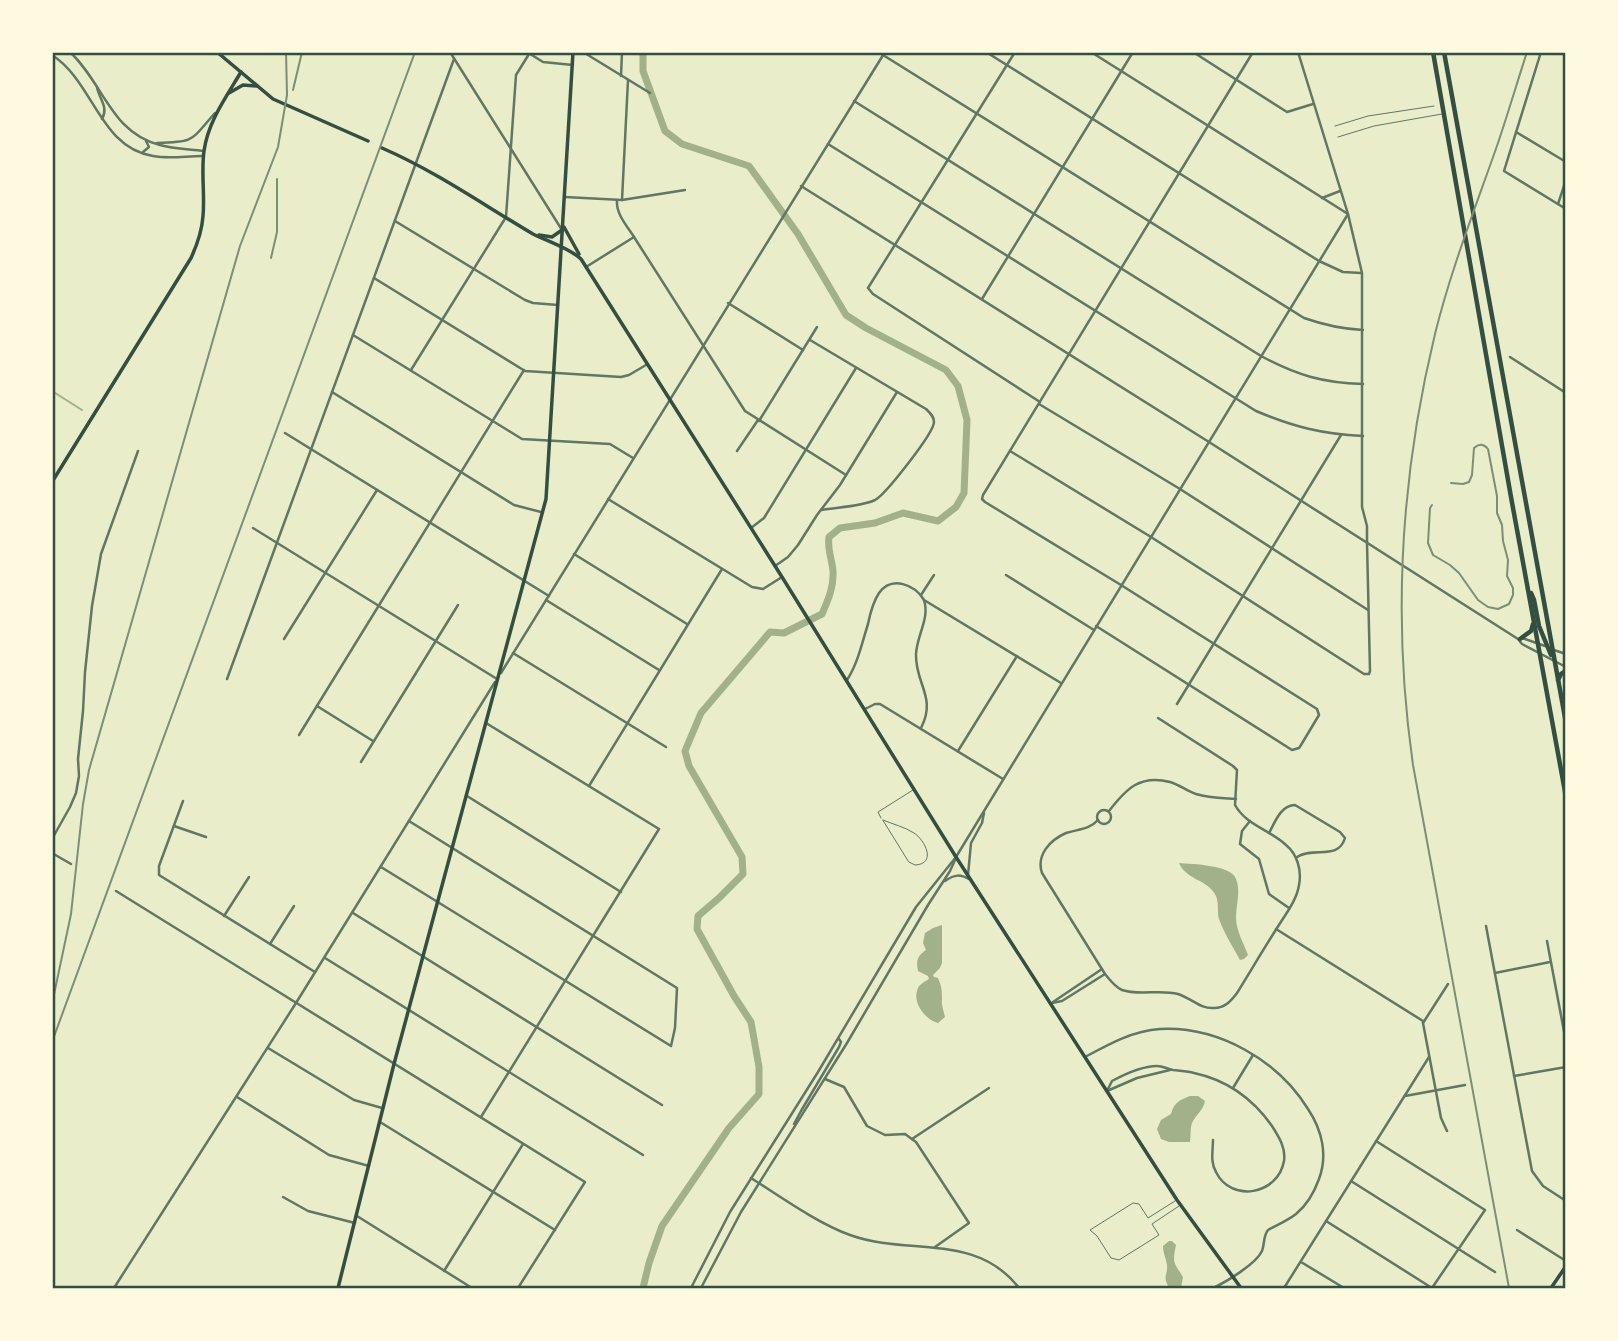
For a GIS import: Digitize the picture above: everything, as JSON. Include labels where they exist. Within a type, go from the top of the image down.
[{"type":"highway","points":[[1433,52],[1566,797]]},
{"type":"highway","points":[[1444,52],[1550,648],[1566,723]]},
{"type":"highway","points":[[1527,583],[1534,600],[1539,626],[1550,648]]},
{"type":"highway","points":[[1519,639],[1531,631],[1534,620]]},
{"type":"highway","points":[[1558,681],[1566,669]]},
{"type":"main road","points":[[217,52],[274,99],[368,141]]},
{"type":"main road","points":[[338,1289],[394,1064],[546,499],[573,52]]},
{"type":"main road","points":[[52,482],[191,258],[199,239],[203,216],[204,153],[211,126],[241,72]]},
{"type":"main road","points":[[228,94],[243,85],[257,86]]},
{"type":"main road","points":[[382,148],[416,163],[581,259]]},
{"type":"main road","points":[[534,234],[552,237],[562,228]]},
{"type":"main road","points":[[562,228],[956,857],[1177,1200],[1241,1289]]},
{"type":"main road","points":[[1551,1288],[1566,1264]]},
{"type":"street","points":[[450,52],[562,228]]},
{"type":"street","points":[[583,52],[650,93]]},
{"type":"street","points":[[621,76],[622,52]]},
{"type":"street","points":[[986,52],[1319,261],[1343,272],[1362,273]]},
{"type":"street","points":[[1015,52],[868,288],[873,295],[1039,403],[1180,489],[1369,611]]},
{"type":"street","points":[[1091,52],[1348,214]]},
{"type":"street","points":[[982,299],[1133,52]]},
{"type":"street","points":[[1193,52],[1287,112],[1313,104]]},
{"type":"street","points":[[1006,575],[1292,750],[1301,745],[1318,718],[1317,709],[982,499],[1253,52]]},
{"type":"street","points":[[1010,451],[1151,537],[1364,674],[1368,674],[1367,526],[1362,507],[1362,273],[1348,214],[1298,52]]},
{"type":"street","points":[[1541,52],[1504,171],[1566,209]]},
{"type":"street","points":[[70,53],[85,68],[122,124],[131,132],[157,144],[204,153]]},
{"type":"street","points":[[411,370],[506,217],[516,75],[528,53],[543,62],[573,65]]},
{"type":"street","points":[[114,1289],[325,958],[884,54],[1304,318],[1341,329],[1363,330]]},
{"type":"street","points":[[52,55],[74,73],[102,119],[118,139],[140,153],[161,157],[204,153]]},
{"type":"street","points":[[227,679],[454,59]]},
{"type":"street","points":[[628,80],[617,206],[619,213],[743,409],[846,475]]},
{"type":"street","points":[[97,86],[105,109],[102,119]]},
{"type":"street","points":[[854,101],[1261,356],[1290,371],[1319,380],[1363,384]]},
{"type":"street","points":[[157,144],[178,144],[191,140],[217,111]]},
{"type":"street","points":[[1516,132],[1566,162]]},
{"type":"street","points":[[140,153],[148,149],[146,140]]},
{"type":"street","points":[[828,144],[1256,411],[1310,430],[1363,436]]},
{"type":"street","points":[[1558,204],[1566,180]]},
{"type":"street","points":[[801,186],[1302,501],[1519,639],[1522,644],[1566,669]]},
{"type":"street","points":[[565,197],[619,201],[685,190]]},
{"type":"street","points":[[1322,198],[1340,191]]},
{"type":"street","points":[[701,1289],[728,1235],[1348,214]]},
{"type":"street","points":[[395,220],[533,303],[558,305]]},
{"type":"street","points":[[586,267],[634,237]]},
{"type":"street","points":[[374,278],[524,370],[623,376],[647,364]]},
{"type":"street","points":[[729,303],[803,350]]},
{"type":"street","points":[[737,450],[759,421],[817,327]]},
{"type":"street","points":[[353,335],[522,439],[610,444],[633,458]]},
{"type":"street","points":[[810,340],[926,409],[933,416],[934,422],[929,435],[881,496],[870,502],[821,510]]},
{"type":"street","points":[[1510,357],[1566,393]]},
{"type":"street","points":[[751,528],[764,517],[856,368]]},
{"type":"street","points":[[299,734],[524,370]]},
{"type":"street","points":[[775,566],[793,552],[846,475],[897,392]]},
{"type":"street","points":[[332,393],[514,505],[542,512]]},
{"type":"street","points":[[285,433],[524,581],[660,671]]},
{"type":"street","points":[[1177,705],[1342,435]]},
{"type":"street","points":[[52,839],[71,807],[79,776],[86,659],[101,554],[138,451]]},
{"type":"street","points":[[284,639],[377,490]]},
{"type":"street","points":[[608,499],[752,587],[763,589],[782,577]]},
{"type":"street","points":[[253,528],[497,679]]},
{"type":"street","points":[[574,554],[688,625]]},
{"type":"street","points":[[589,786],[722,569]]},
{"type":"street","points":[[921,595],[934,575]]},
{"type":"street","points":[[847,680],[855,667],[871,612],[880,592],[900,583],[912,587],[921,595],[926,610],[916,653],[928,701],[921,729]]},
{"type":"street","points":[[924,600],[1062,683]]},
{"type":"street","points":[[361,762],[458,605]]},
{"type":"street","points":[[1519,639],[1525,638],[1566,654]]},
{"type":"street","points":[[513,653],[666,747]]},
{"type":"street","points":[[958,751],[1017,656]]},
{"type":"street","points":[[865,709],[880,704],[1003,779]]},
{"type":"street","points":[[317,706],[373,741]]},
{"type":"street","points":[[1098,820],[1088,828],[1067,833],[1047,847],[1042,853],[1040,869],[1105,974],[1115,986],[1125,990],[1173,993],[1203,1007],[1219,1008],[1233,999],[1296,895],[1300,872],[1290,849],[1250,821],[1238,809],[1235,804],[1237,770],[1158,718]]},
{"type":"street","points":[[481,1117],[659,830],[486,723]]},
{"type":"street","points":[[1109,811],[1129,788],[1149,781],[1173,783],[1198,794],[1236,799]]},
{"type":"street","points":[[467,796],[621,892]]},
{"type":"street","points":[[183,801],[158,873],[316,972]]},
{"type":"street","points":[[1269,833],[1283,809],[1292,804],[1340,832],[1345,838],[1338,850],[1306,852],[1296,858]]},
{"type":"street","points":[[943,883],[956,875],[970,878],[971,843],[982,823],[985,809]]},
{"type":"street","points":[[1104,809],[1109,811],[1112,817],[1109,822],[1103,824],[1098,820],[1097,816],[1104,809]]},
{"type":"street","points":[[381,867],[671,1046],[675,1028],[677,988],[409,821]]},
{"type":"street","points":[[1250,821],[1242,831],[1240,844],[1259,859],[1269,894],[1289,908]]},
{"type":"street","points":[[174,826],[206,837]]},
{"type":"street","points":[[52,853],[71,864]]},
{"type":"street","points":[[691,1289],[723,1225],[839,1038],[916,906],[956,857]]},
{"type":"street","points":[[224,916],[249,877]]},
{"type":"street","points":[[116,891],[585,1182],[518,1289]]},
{"type":"street","points":[[270,944],[294,905]]},
{"type":"street","points":[[353,913],[662,1105]]},
{"type":"street","points":[[1486,926],[1532,1171],[1543,1186],[1566,1201]]},
{"type":"street","points":[[1276,929],[1423,1021],[1440,1118],[1447,1131]]},
{"type":"street","points":[[1547,941],[1566,1042]]},
{"type":"street","points":[[325,958],[643,1155]]},
{"type":"street","points":[[1495,973],[1551,962]]},
{"type":"street","points":[[1052,1003],[1102,969]]},
{"type":"street","points":[[1052,1003],[1062,1001],[1105,974]]},
{"type":"street","points":[[1423,1023],[1448,985]]},
{"type":"street","points":[[1085,1057],[1120,1039],[1150,1031],[1167,1029],[1212,1037],[1253,1055],[1283,1077],[1312,1115],[1321,1134],[1323,1161],[1317,1185],[1306,1205],[1292,1217],[1268,1230],[1259,1255],[1213,1289]]},
{"type":"street","points":[[789,1137],[801,1111],[839,1047],[839,1038]]},
{"type":"street","points":[[268,1048],[354,1100],[383,1109]]},
{"type":"street","points":[[1233,1088],[1253,1055]]},
{"type":"street","points":[[1284,1289],[1429,1057]]},
{"type":"street","points":[[1107,1091],[1112,1081],[1136,1070],[1161,1066],[1201,1075],[1233,1088],[1252,1103],[1275,1132],[1284,1149],[1282,1169],[1273,1182],[1264,1188],[1249,1192],[1238,1190],[1216,1173],[1212,1158],[1213,1140]]},
{"type":"street","points":[[1514,1076],[1566,1067]]},
{"type":"street","points":[[1107,1091],[1137,1078],[1172,1070]]},
{"type":"street","points":[[825,1079],[844,1087],[867,1126],[885,1135],[905,1134],[916,1142],[969,1223],[935,1247]]},
{"type":"street","points":[[1405,1096],[1465,1085]]},
{"type":"street","points":[[912,1139],[989,1088]]},
{"type":"street","points":[[236,1097],[329,1154],[369,1166]]},
{"type":"street","points":[[380,1122],[555,1230]]},
{"type":"street","points":[[1326,1222],[1432,1288],[1485,1210],[1376,1141]]},
{"type":"street","points":[[444,1271],[523,1144]]},
{"type":"street","points":[[751,1178],[829,1226],[850,1235],[883,1243],[964,1251],[987,1260],[1004,1272],[1020,1289]]},
{"type":"street","points":[[1351,1181],[1495,1272]]},
{"type":"street","points":[[283,1197],[309,1211],[355,1223]]},
{"type":"street","points":[[357,1216],[472,1289]]},
{"type":"street","points":[[1517,1230],[1566,1264]]},
{"type":"street","points":[[1301,1262],[1344,1289]]},
{"type":"lane","points":[[1335,126],[1368,116],[1434,106]]},
{"type":"lane","points":[[1338,137],[1374,126],[1444,114]]},
{"type":"lane","points":[[883,820],[917,835],[928,853],[924,863],[915,865],[909,862],[878,812],[915,789]]},
{"type":"lane","points":[[1177,1200],[1148,1218],[1139,1204],[1133,1203],[1090,1230],[1111,1258],[1119,1260],[1159,1235],[1152,1224],[1181,1205]]},
{"type":"shaded area","points":[[1179,863],[1211,866],[1233,874],[1238,888],[1236,923],[1248,955],[1244,959],[1240,960],[1223,929],[1218,916],[1217,899],[1212,890],[1187,873]]},
{"type":"shaded area","points":[[942,925],[942,963],[933,975],[938,978],[942,991],[945,1017],[938,1023],[925,1015],[917,1001],[919,987],[929,979],[918,971],[917,964],[919,957],[926,950],[923,943],[925,933]]},
{"type":"shaded area","points":[[1190,1096],[1198,1096],[1205,1101],[1192,1123],[1190,1142],[1169,1142],[1161,1139],[1157,1129],[1161,1120],[1171,1114],[1178,1102]]},
{"type":"shaded area","points":[[1169,1241],[1176,1245],[1174,1260],[1183,1277],[1181,1288],[1169,1288],[1166,1280],[1167,1265],[1163,1246]]},
{"type":"waterway","points":[[643,52],[643,71],[665,131],[682,144],[749,166],[798,234],[846,315],[946,370],[958,386],[967,420],[964,493],[956,507],[938,521],[903,513],[875,523],[840,528],[829,537],[833,577],[822,614],[784,633],[770,632],[701,713],[685,751],[689,766],[742,857],[743,874],[698,916],[697,929],[751,1022],[759,1067],[759,1094],[729,1128],[662,1226],[643,1288]]},
{"type":"waterway","points":[[52,391],[82,410]]},
{"type":"railway","points":[[52,1004],[71,914],[89,770],[240,246],[278,147],[287,95],[286,52]]},
{"type":"railway","points":[[293,90],[302,52]]},
{"type":"railway","points":[[52,1042],[415,52]]},
{"type":"railway","points":[[1509,1288],[1413,765],[1406,710],[1402,602],[1407,495],[1423,388],[1435,334],[1456,262],[1527,52]]},
{"type":"railway","points":[[277,179],[277,211]]},
{"type":"railway","points":[[271,258],[277,232],[277,201]]},
{"type":"railway","points":[[1432,505],[1428,543],[1433,555],[1459,573],[1478,600],[1488,607],[1498,609],[1509,604],[1513,588],[1507,576],[1508,560],[1502,525],[1497,513],[1497,496],[1488,449],[1483,445],[1474,448],[1469,482],[1451,483]]}]
